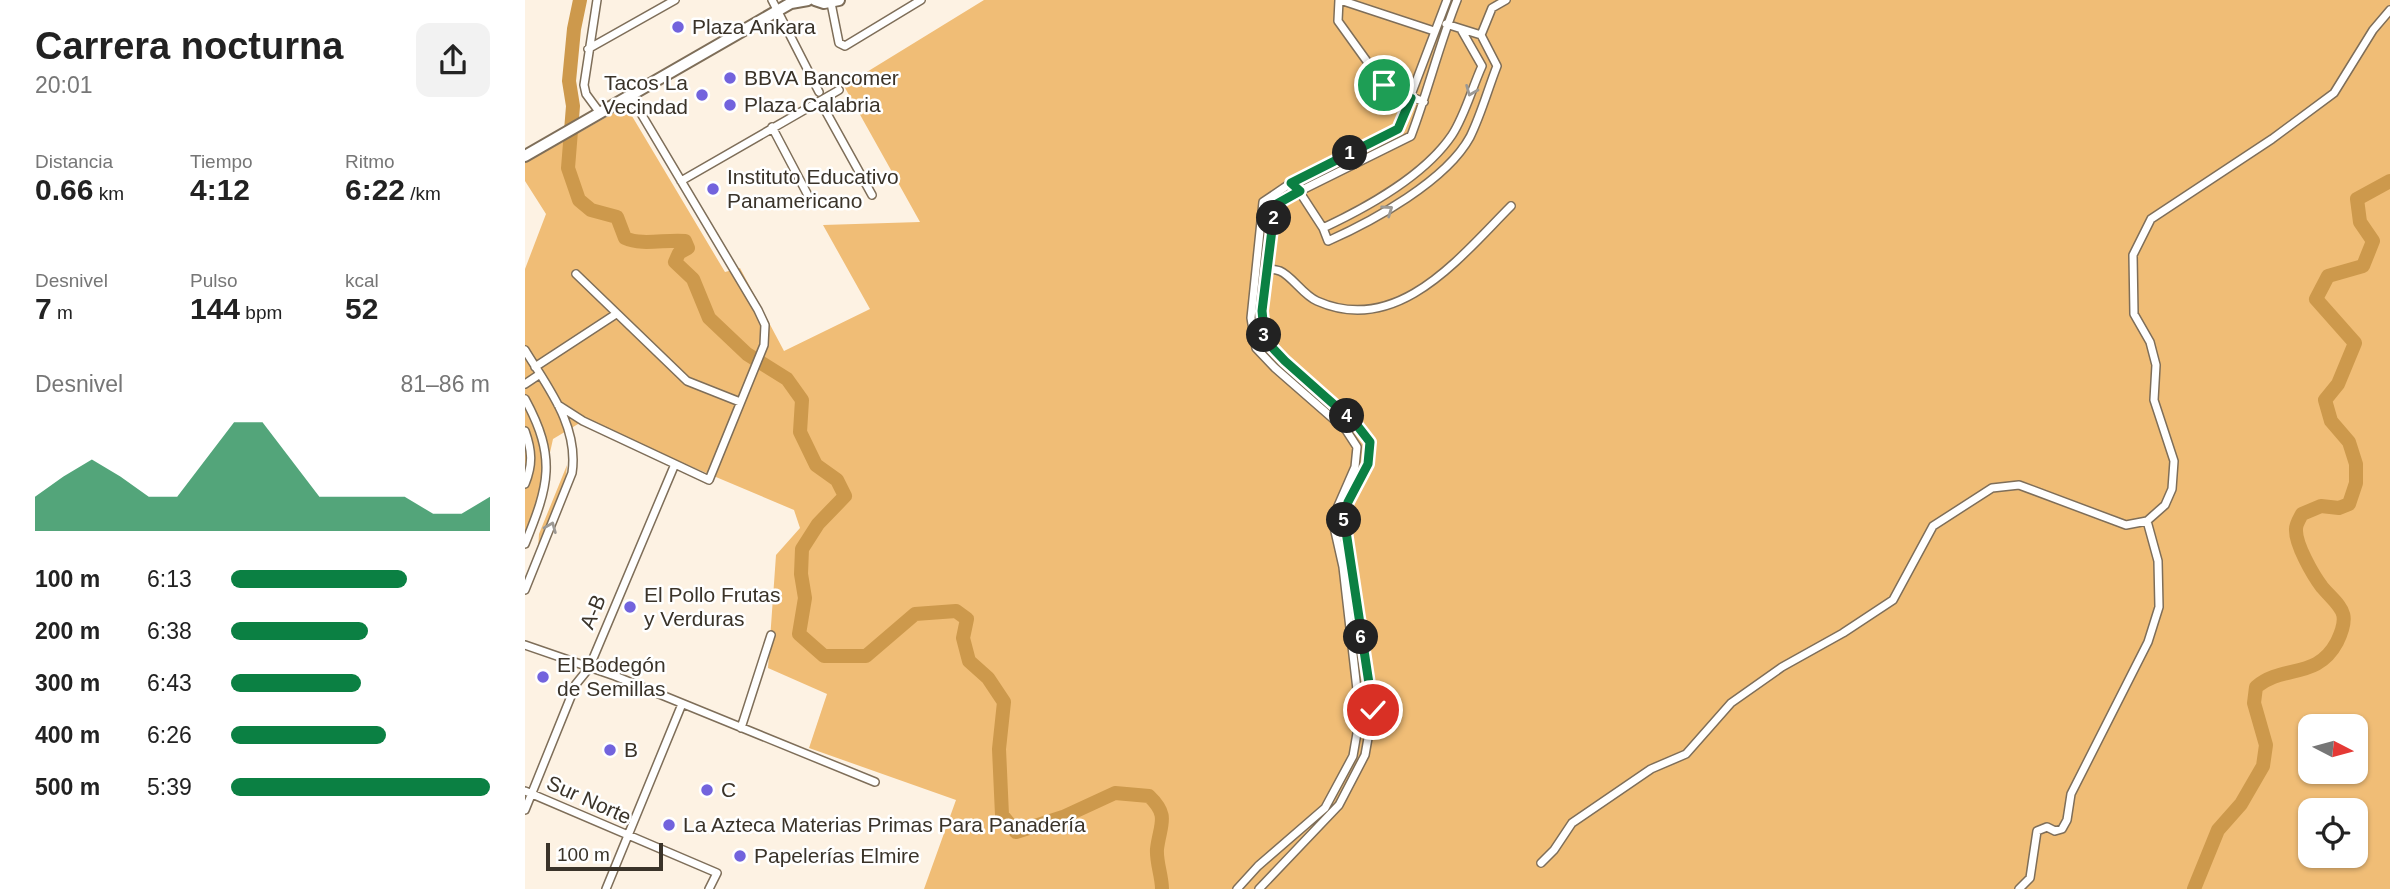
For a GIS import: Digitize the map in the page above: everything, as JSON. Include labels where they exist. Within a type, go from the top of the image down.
[{"type":"main road","points":[[525,156],[792,2],[835,2]]},
{"type":"street","points":[[597,0],[584,85],[597,115]]},
{"type":"street","points":[[588,49],[675,0]]},
{"type":"street","points":[[772,0],[819,92]]},
{"type":"street","points":[[835,2],[841,45],[845,46],[921,0]]},
{"type":"street","points":[[1424,102],[1384,85],[1338,21],[1340,0],[1434,31]]},
{"type":"street","points":[[1237,889],[1258,866],[1325,808],[1353,756],[1360,716],[1343,567],[1335,527],[1338,506],[1355,467],[1357,447],[1346,430],[1256,348],[1251,318],[1263,202],[1291,183],[1398,129],[1447,0]]},
{"type":"street","points":[[1259,889],[1339,805],[1365,755],[1373,710],[1344,518],[1348,502],[1368,464],[1370,442],[1356,424],[1265,340],[1262,311],[1275,205],[1411,136],[1457,0]]},
{"type":"street","points":[[1481,35],[1492,8],[1506,0]]},
{"type":"street","points":[[1541,863],[1554,850],[1572,823],[1651,769],[1686,754],[1731,703],[1782,667],[1843,633],[1893,600],[1933,526],[1992,488],[2019,485],[2126,525],[2147,521],[2165,505],[2172,489],[2174,461],[2154,400],[2156,365],[2150,342],[2134,314],[2133,255],[2151,219],[2272,139],[2334,93],[2373,30],[2390,10]]},
{"type":"street","points":[[1291,183],[1300,191],[1328,241],[1370,223],[1449,167],[1469,137],[1497,66],[1481,35],[1438,22]]},
{"type":"street","points":[[1323,228],[1362,210],[1436,157],[1454,132],[1482,66],[1462,30]]},
{"type":"street","points":[[681,181],[838,90]]},
{"type":"street","points":[[558,405],[583,421],[709,480],[764,345],[765,325],[758,310],[630,95]]},
{"type":"street","points":[[820,101],[872,195]]},
{"type":"street","points":[[772,127],[812,203]]},
{"type":"street","points":[[1256,268],[1281,271],[1316,300],[1338,307],[1371,311],[1400,300],[1440,278],[1511,206]]},
{"type":"street","points":[[576,274],[687,381],[740,402]]},
{"type":"street","points":[[525,384],[538,371],[616,314]]},
{"type":"street","points":[[525,350],[558,405],[575,454],[572,473],[525,590]]},
{"type":"street","points":[[525,399],[542,433],[547,459],[542,503],[525,544]]},
{"type":"street","points":[[525,431],[532,452],[531,468],[525,484]]},
{"type":"street","name":"A-B","points":[[525,810],[529,792],[576,684],[589,668],[675,464]]},
{"type":"street","points":[[2019,889],[2030,878],[2036,831],[2047,827],[2056,831],[2062,829],[2067,820],[2071,794],[2148,642],[2159,607],[2158,561],[2147,521]]},
{"type":"street","points":[[741,728],[771,635]]},
{"type":"street","points":[[525,645],[875,782]]},
{"type":"street","points":[[606,889],[681,704]]},
{"type":"street","name":"Sur Norte","points":[[529,792],[717,873],[709,889]]},
{"type":"shaded area","points":[[984,0],[2390,0],[2390,889],[924,889],[956,800],[809,748],[827,694],[768,668],[776,555],[800,528],[794,510],[583,421],[553,439],[541,493],[525,532],[525,269],[546,214],[525,181],[525,163],[626,106],[725,272],[740,268],[784,351],[870,309],[823,225],[920,222],[844,86]]},
{"type":"shaded area","points":[[567,465],[566,477],[538,550],[539,534]]},
{"type":"waterway","points":[[580,0],[569,81],[573,106],[568,168],[579,200],[591,210],[617,217],[625,238],[639,242],[685,241],[688,248],[679,253],[675,262],[693,279],[709,318],[747,354],[787,379],[802,400],[800,432],[816,465],[837,480],[845,496],[818,524],[802,549],[801,574],[805,598],[799,634],[824,656],[866,656],[915,614],[956,611],[967,619],[963,638],[969,661],[988,678],[1004,702],[999,749],[1002,815],[1016,832],[1063,817],[1115,793],[1149,796],[1162,815],[1157,854],[1162,889]]},
{"type":"waterway","points":[[2194,889],[2218,830],[2241,804],[2263,766],[2266,745],[2254,703],[2256,687],[2266,680],[2320,662],[2337,642],[2344,623],[2339,605],[2314,575],[2296,535],[2302,514],[2321,506],[2339,508],[2349,504],[2356,483],[2356,464],[2349,442],[2331,421],[2325,400],[2338,384],[2355,343],[2316,299],[2328,276],[2363,266],[2373,241],[2360,222],[2357,199],[2390,181]]},
{"type":"place","name":"Plaza Ankara","points":[[678,27]]},
{"type":"place","name":"BBVA Bancomer","points":[[730,78]]},
{"type":"place","name":"Tacos La Vecindad","points":[[702,95]]},
{"type":"place","name":"Plaza Calabria","points":[[730,105]]},
{"type":"place","name":"Instituto Educativo Panamericano","points":[[713,189]]},
{"type":"place","name":"El Pollo Frutas y Verduras","points":[[630,607]]},
{"type":"place","name":"El Bodegón de Semillas","points":[[543,677]]},
{"type":"place","name":"B","points":[[610,750]]},
{"type":"place","name":"C","points":[[707,790]]},
{"type":"place","name":"La Azteca Materias Primas Para Panadería","points":[[669,825]]},
{"type":"place","name":"Papelerías Elmire","points":[[740,856]]},
{"type":"route","points":[[1373,710],[1344,518],[1348,502],[1368,464],[1370,442],[1356,424],[1265,340],[1262,311],[1275,205],[1300,191],[1291,183],[1398,129],[1411,98],[1384,85]]}]
